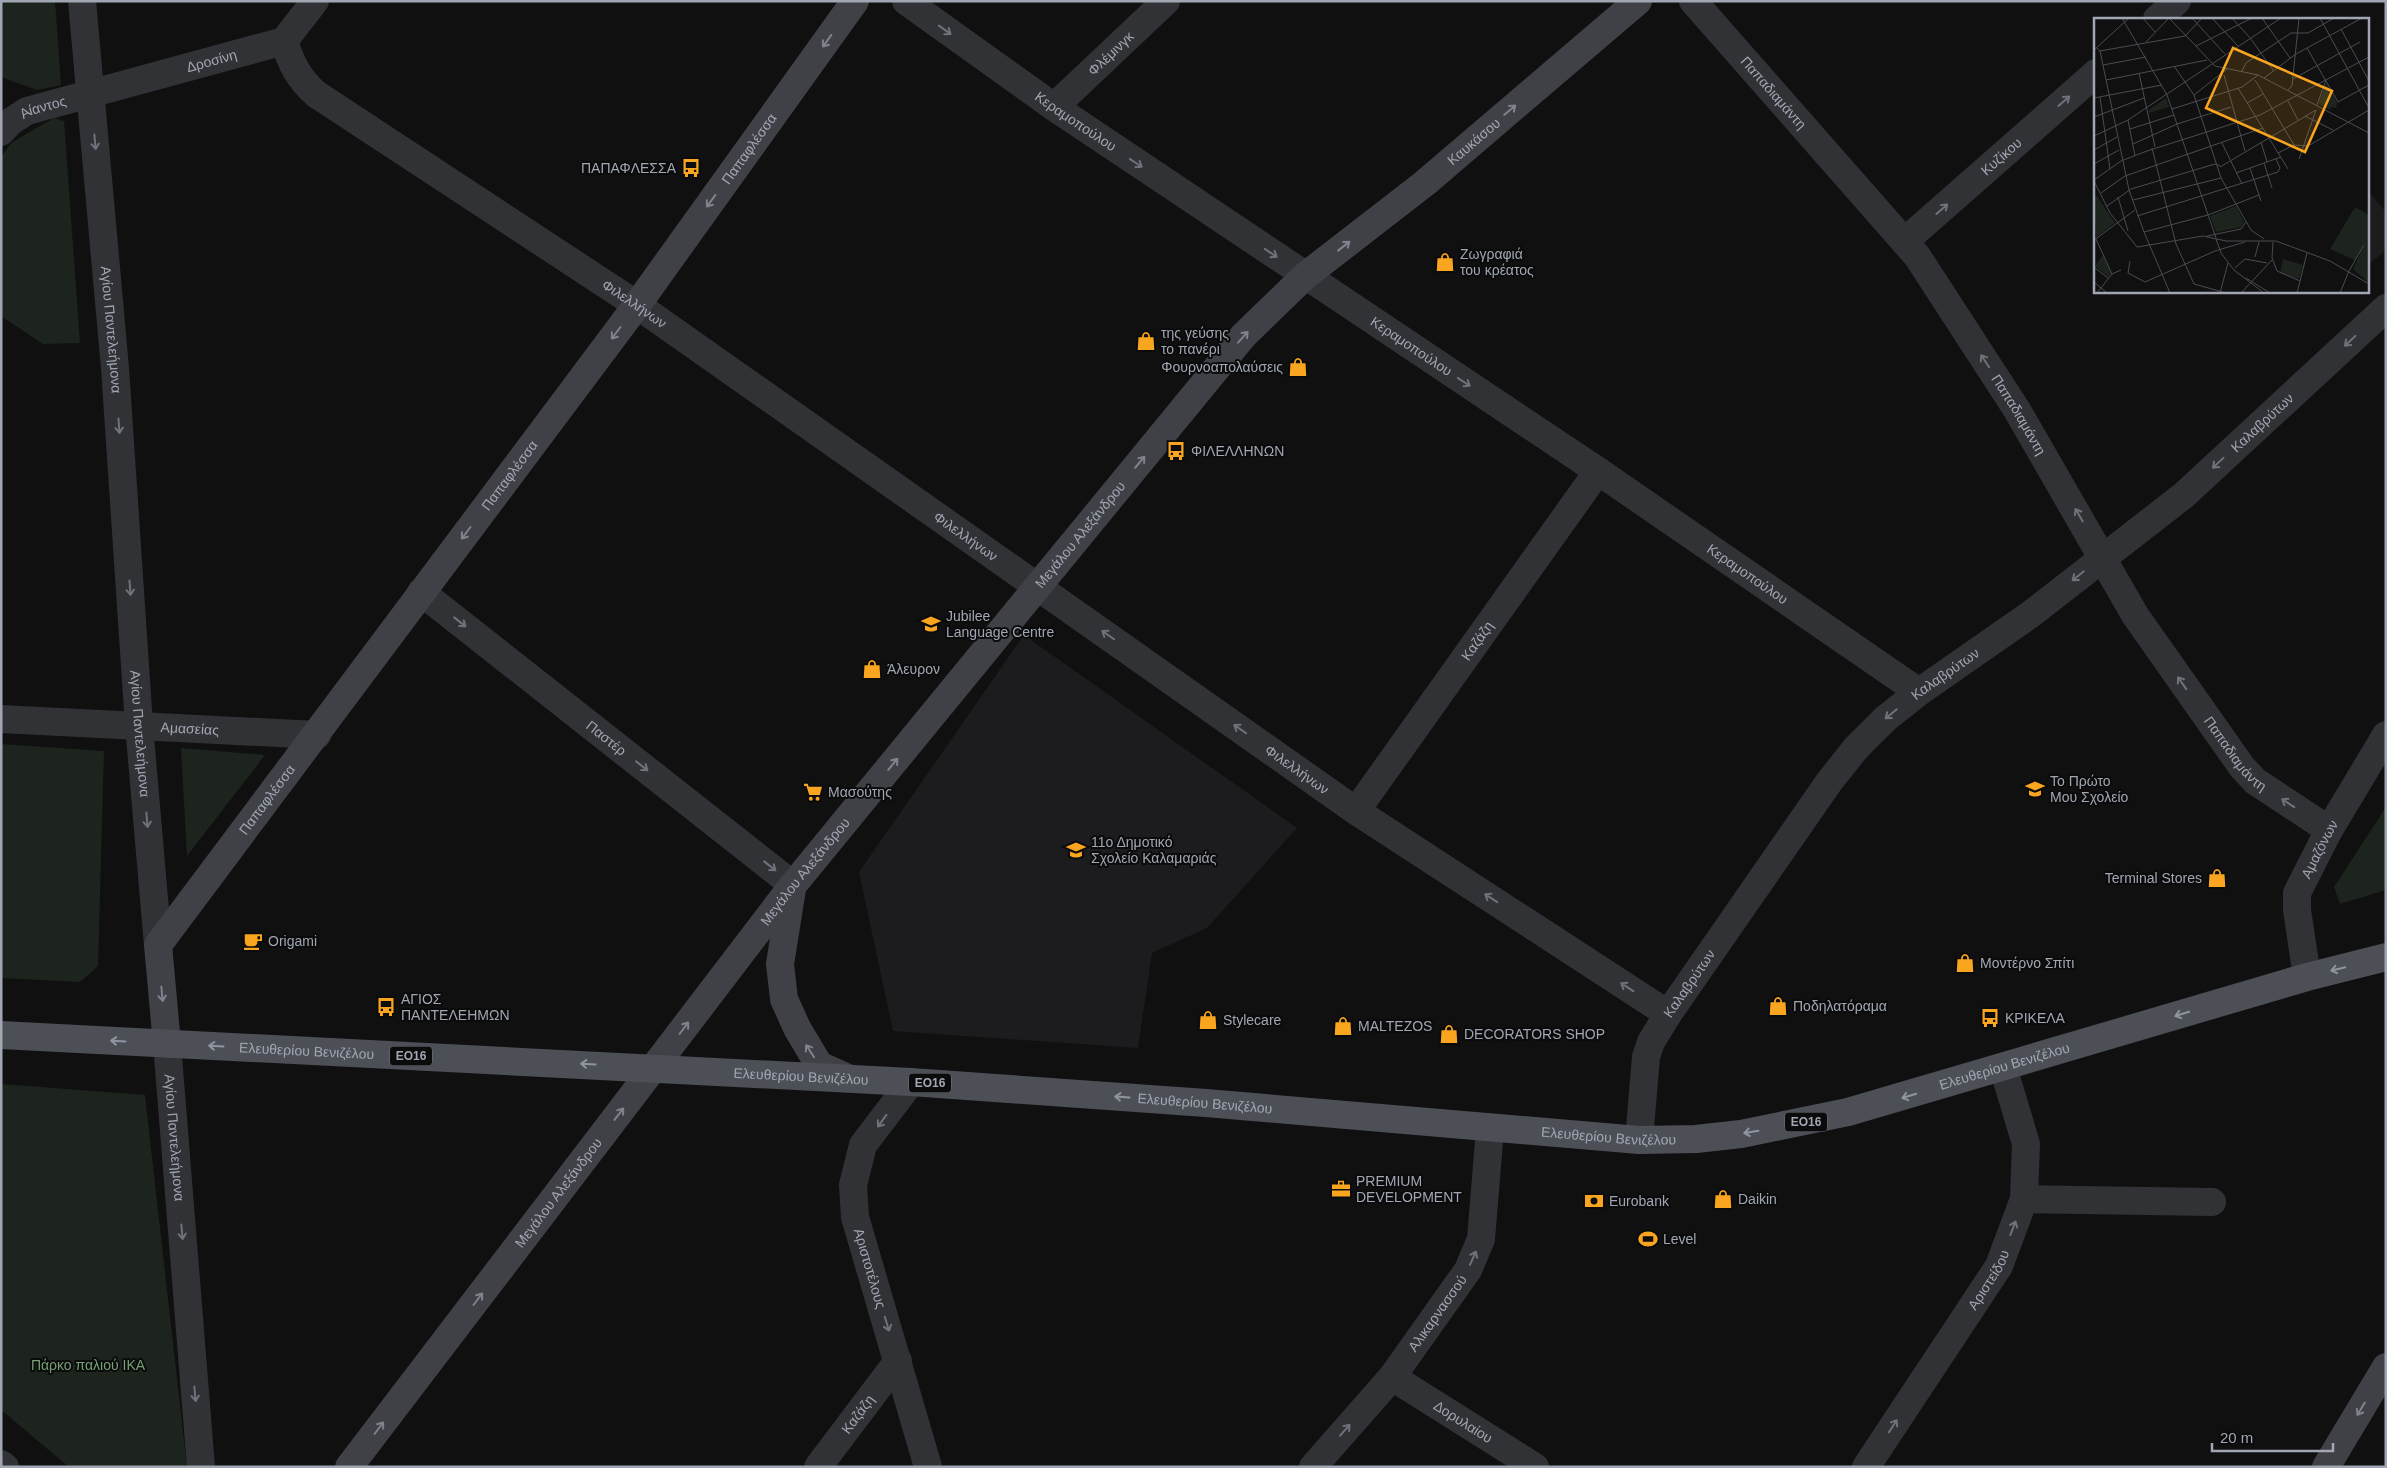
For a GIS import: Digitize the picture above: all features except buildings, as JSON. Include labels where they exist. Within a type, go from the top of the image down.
[{"type":"main road","name":"Παπαφλέσσα","points":[[158,946],[637,305],[855,1]]},
{"type":"main road","name":"Καυκάσου","points":[[1305,276],[1425,182],[1638,1]]},
{"type":"main road","name":"Μεγάλου Αλεξάνδρου","points":[[349,1467],[793,885],[1243,336],[1305,276]]},
{"type":"main road","points":[[793,885],[780,964],[784,1000],[804,1041],[819,1065],[848,1078]]},
{"type":"main road","name":"Αγίου Παντελεήμονα","points":[[158,946],[167,1044]]},
{"type":"main road","name":"Ελευθερίου Βενιζέλου","points":[[1,1036],[848,1078],[1206,1103],[1490,1129],[1639,1140],[1696,1139],[1775,1129],[1893,1101],[2307,977],[2386,957]]},
{"type":"main road","points":[[2326,1467],[2386,1368]]},
{"type":"street","name":"Αγίου Παντελεήμονα","points":[[82,1],[115,368],[139,725],[158,946]]},
{"type":"street","points":[[284,41],[315,1]]},
{"type":"street","name":"Κεραμοπούλου","points":[[906,1],[1054,107],[1598,471],[1919,692]]},
{"type":"street","name":"Φλέμινγκ","points":[[1054,107],[1166,1]]},
{"type":"street","name":"Παπαδιαμάντη","points":[[1693,1],[1905,241],[2017,410],[2135,615],[2242,767],[2255,781],[2329,830]]},
{"type":"street","points":[[2158,18],[2177,1]]},
{"type":"street","name":"Δροσίνη","points":[[91,93],[284,41]]},
{"type":"street","name":"Φιλελλήνων","points":[[284,41],[291,64],[302,81],[316,94],[637,305],[1356,811],[1668,1014]]},
{"type":"street","name":"Κυζίκου","points":[[1905,241],[2094,75]]},
{"type":"street","name":"Αίαντος","points":[[1,132],[10,122],[27,111],[91,93]]},
{"type":"street","name":"Καλαβρύτων","points":[[1639,1140],[1646,1057],[1651,1042],[1668,1014],[1829,782],[1856,748],[1885,720],[1919,692],[2016,625],[2184,495],[2386,308]]},
{"type":"street","name":"Καζάζη","points":[[1356,811],[1598,471]]},
{"type":"street","name":"Παστέρ","points":[[421,592],[793,885]]},
{"type":"street","name":"Αμασείας","points":[[1,719],[317,735]]},
{"type":"street","name":"Αμαζόνων","points":[[2307,977],[2296,910],[2297,893],[2329,830],[2386,735]]},
{"type":"street","name":"Αγίου Παντελεήμονα","points":[[167,1044],[201,1467]]},
{"type":"street","name":"Αριστείδου","points":[[1866,1467],[1999,1266],[2024,1199],[2026,1144],[2003,1067]]},
{"type":"street","name":"Αριστοτέλους","points":[[911,1082],[864,1146],[853,1185],[855,1217],[928,1467]]},
{"type":"street","name":"Αλικαρνασσού","points":[[1313,1467],[1392,1377],[1451,1297],[1468,1270],[1481,1239],[1485,1217],[1490,1129]]},
{"type":"street","points":[[2024,1199],[2212,1202]]},
{"type":"street","name":"Καζάζη","points":[[818,1467],[898,1361]]},
{"type":"street","name":"Δορυλαίου","points":[[1392,1377],[1535,1467]]},
{"type":"street","points":[[1,1464],[5,1467]]},
{"type":"shaded area","points":[[2370,193],[2386,212],[2386,250],[2370,263]]},
{"type":"shaded area","name":"11ο Δημοτικό Σχολείο Καλαμαριάς","points":[[1024,635],[1297,828],[1207,928],[1152,953],[1138,1048],[893,1031],[859,872]]},
{"type":"green space","points":[[1,1],[55,1],[61,85],[37,90],[1,77]]},
{"type":"green space","points":[[54,118],[64,121],[80,343],[43,344],[1,316],[1,157],[11,143]]},
{"type":"green space","points":[[1,744],[104,751],[98,966],[80,982],[1,978]]},
{"type":"green space","points":[[181,748],[265,755],[187,856]]},
{"type":"green space","points":[[2386,807],[2386,890],[2340,904],[2334,887]]},
{"type":"green space","name":"Πάρκο παλιού ΙΚΑ","points":[[1,1084],[145,1095],[187,1467],[69,1467],[1,1410]]},
{"type":"place","name":"ΠΑΠΑΦΛΕΣΣΑ","points":[[691,168]]},
{"type":"place","name":"Ζωγραφιά του κρέατος","points":[[1445,262]]},
{"type":"place","name":"της γεύσης το πανέρι","points":[[1146,341]]},
{"type":"place","name":"Φουρνοαπολαύσεις","points":[[1298,367]]},
{"type":"place","name":"ΦΙΛΕΛΛΗΝΩΝ","points":[[1176,451]]},
{"type":"place","name":"Jubilee Language Centre","points":[[931,624]]},
{"type":"place","name":"Άλευρον","points":[[872,669]]},
{"type":"place","name":"Το Πρώτο Μου Σχολείο","points":[[2035,789]]},
{"type":"place","name":"Μασούτης","points":[[813,792]]},
{"type":"place","name":"11ο Δημοτικό Σχολείο Καλαμαριάς","points":[[1076,850]]},
{"type":"place","name":"Terminal Stores","points":[[2217,878]]},
{"type":"place","name":"Origami","points":[[253,941]]},
{"type":"place","name":"Μοντέρνο Σπίτι","points":[[1965,963]]},
{"type":"place","name":"Ποδηλατόραμα","points":[[1778,1006]]},
{"type":"place","name":"ΑΓΙΟΣ ΠΑΝΤΕΛΕΗΜΩΝ","points":[[386,1007]]},
{"type":"place","name":"ΚΡΙΚΕΛΑ","points":[[1990,1018]]},
{"type":"place","name":"Stylecare","points":[[1208,1020]]},
{"type":"place","name":"MALTEZOS","points":[[1343,1026]]},
{"type":"place","name":"DECORATORS SHOP","points":[[1449,1034]]},
{"type":"place","name":"PREMIUM DEVELOPMENT","points":[[1341,1189]]},
{"type":"place","name":"Daikin","points":[[1723,1199]]},
{"type":"place","name":"Eurobank","points":[[1594,1201]]},
{"type":"place","name":"Level","points":[[1648,1239]]}]
